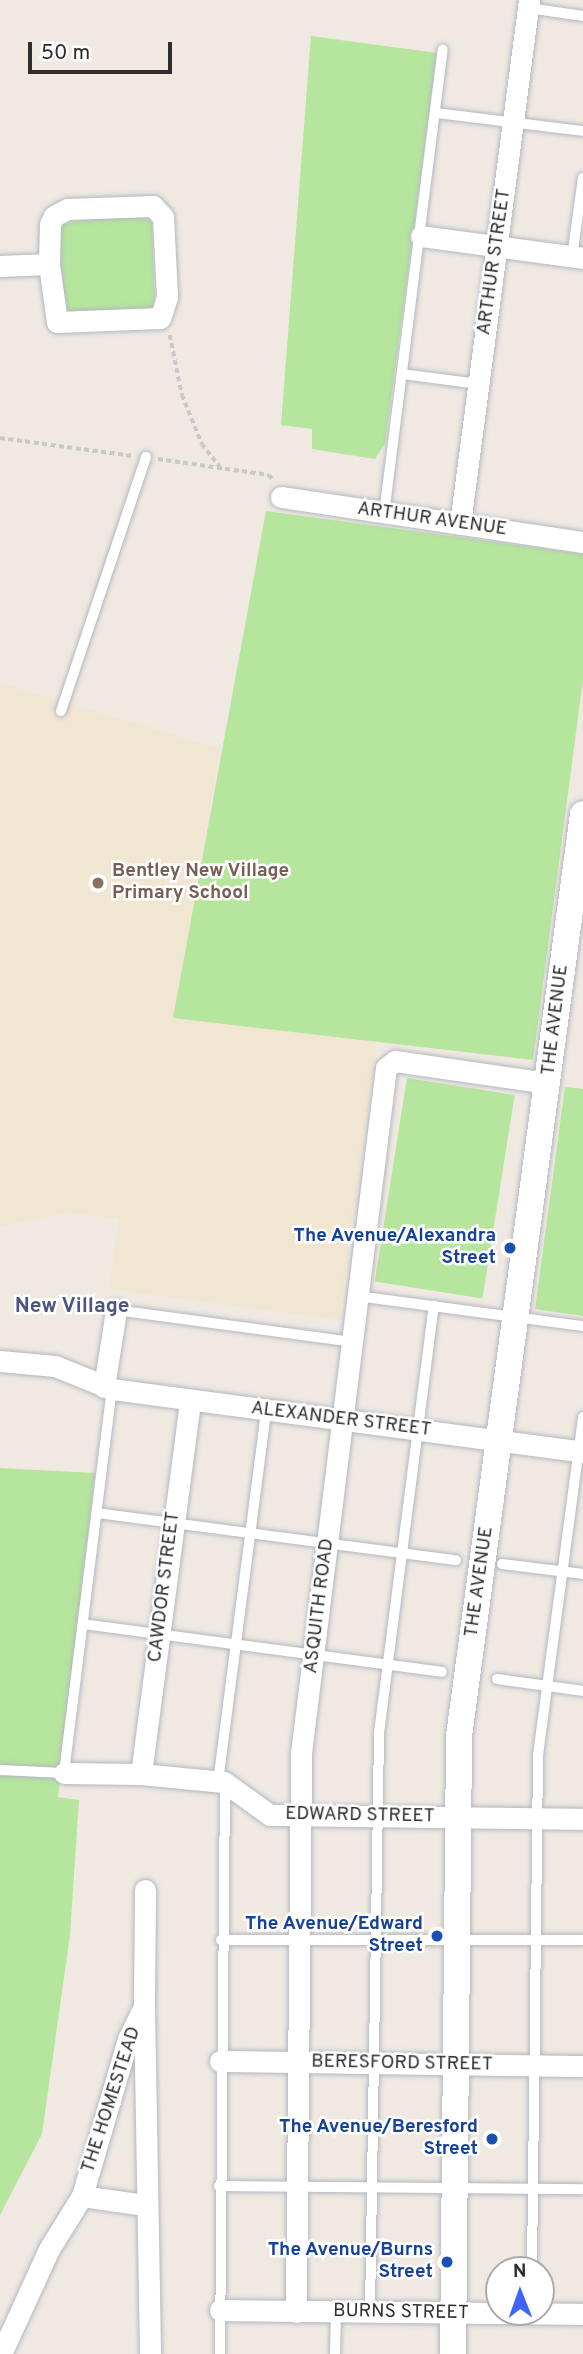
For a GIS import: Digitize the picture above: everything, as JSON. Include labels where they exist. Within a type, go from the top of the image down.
[{"type":"street","name":"ARTHUR STREET","points":[[460,524],[529,4]]},
{"type":"street","points":[[153,206],[163,217],[167,297],[160,318],[57,322],[49,264],[50,224],[59,211],[153,206]]},
{"type":"street","points":[[421,236],[578,257]]},
{"type":"street","points":[[0,266],[49,264]]},
{"type":"street","name":"ARTHUR AVENUE","points":[[281,497],[583,542]]},
{"type":"street","name":"THE AVENUE","points":[[453,2354],[456,1817],[459,1736],[583,814]]},
{"type":"street","name":"ASQUITH ROAD","points":[[296,2312],[301,1753],[357,1296],[390,1063],[548,1083]]},
{"type":"street","points":[[105,1388],[116,1310]]},
{"type":"street","name":"ALEXANDER STREET","points":[[0,1360],[43,1363],[105,1388],[581,1451]]},
{"type":"street","name":"CAWDOR STREET","points":[[141,1774],[190,1401]]},
{"type":"street","name":"EDWARD STREET","points":[[64,1773],[141,1774],[221,1782],[270,1815],[583,1819]]},
{"type":"street","points":[[144,2006],[145,1890]]},
{"type":"street","name":"THE HOMESTEAD","points":[[1,2354],[49,2249],[82,2196],[128,2039],[144,2006]]},
{"type":"street","name":"THE HOMESTEAD","points":[[144,2006],[149,2354]]},
{"type":"street","name":"BERESFORD STREET","points":[[220,2061],[583,2066]]},
{"type":"street","points":[[82,2196],[145,2205]]},
{"type":"street","name":"BURNS STREET","points":[[220,2310],[485,2314]]},
{"type":"street","name":"BURNS STREET","points":[[555,2313],[583,2314]]},
{"type":"lane","points":[[529,4],[583,16]]},
{"type":"lane","points":[[384,514],[443,50]]},
{"type":"lane","points":[[436,113],[583,131]]},
{"type":"lane","points":[[578,257],[583,178]]},
{"type":"lane","points":[[402,374],[479,384]]},
{"type":"lane","points":[[61,711],[146,457]]},
{"type":"lane","points":[[357,1296],[583,1326]]},
{"type":"lane","points":[[370,2313],[375,1817],[388,1665],[434,1306]]},
{"type":"lane","points":[[116,1310],[352,1342]]},
{"type":"lane","points":[[0,1770],[64,1773],[97,1513],[105,1388]]},
{"type":"lane","points":[[220,2354],[221,1782],[235,1644],[266,1411]]},
{"type":"lane","points":[[531,2256],[535,1818],[538,1755],[581,1451],[583,1417]]},
{"type":"lane","points":[[97,1513],[456,1560]]},
{"type":"lane","points":[[502,1564],[583,1574]]},
{"type":"lane","points":[[83,1624],[442,1672]]},
{"type":"lane","points":[[497,1679],[583,1691]]},
{"type":"lane","points":[[221,1940],[583,1940]]},
{"type":"lane","points":[[219,2186],[583,2189]]},
{"type":"lane","points":[[335,2354],[336,2312]]},
{"type":"path","points":[[160,318],[168,322],[187,407],[202,444],[222,468]]},
{"type":"shaded area","name":"Bentley New Village Primary School","points":[[0,683],[220,749],[173,1018],[377,1040],[339,1320],[109,1289],[119,1219],[67,1212],[0,1227]]},
{"type":"green space","points":[[311,36],[437,53],[385,444],[375,459],[312,449],[312,429],[281,425]]},
{"type":"green space","points":[[142,213],[152,222],[155,309],[64,314],[58,301],[60,223]]},
{"type":"green space","points":[[266,511],[583,554],[583,679],[533,1060],[173,1018]]},
{"type":"green space","points":[[407,1078],[515,1095],[482,1299],[375,1281]]},
{"type":"green space","points":[[565,1087],[583,1089],[583,1316],[535,1309]]},
{"type":"green space","points":[[0,1468],[95,1473],[58,1797],[79,1800],[70,1935],[42,2134],[0,2215]]},
{"type":"place","name":"Bentley New Village Primary School","points":[[98,883]]},
{"type":"place","name":"The Avenue/Alexandra Street","points":[[510,1248]]},
{"type":"place","name":"The Avenue/Edward Street","points":[[437,1936]]},
{"type":"place","name":"The Avenue/Beresford Street","points":[[492,2139]]},
{"type":"place","name":"The Avenue/Burns Street","points":[[447,2262]]},
{"type":"district","name":"New Village","points":[[72,1307]]}]
